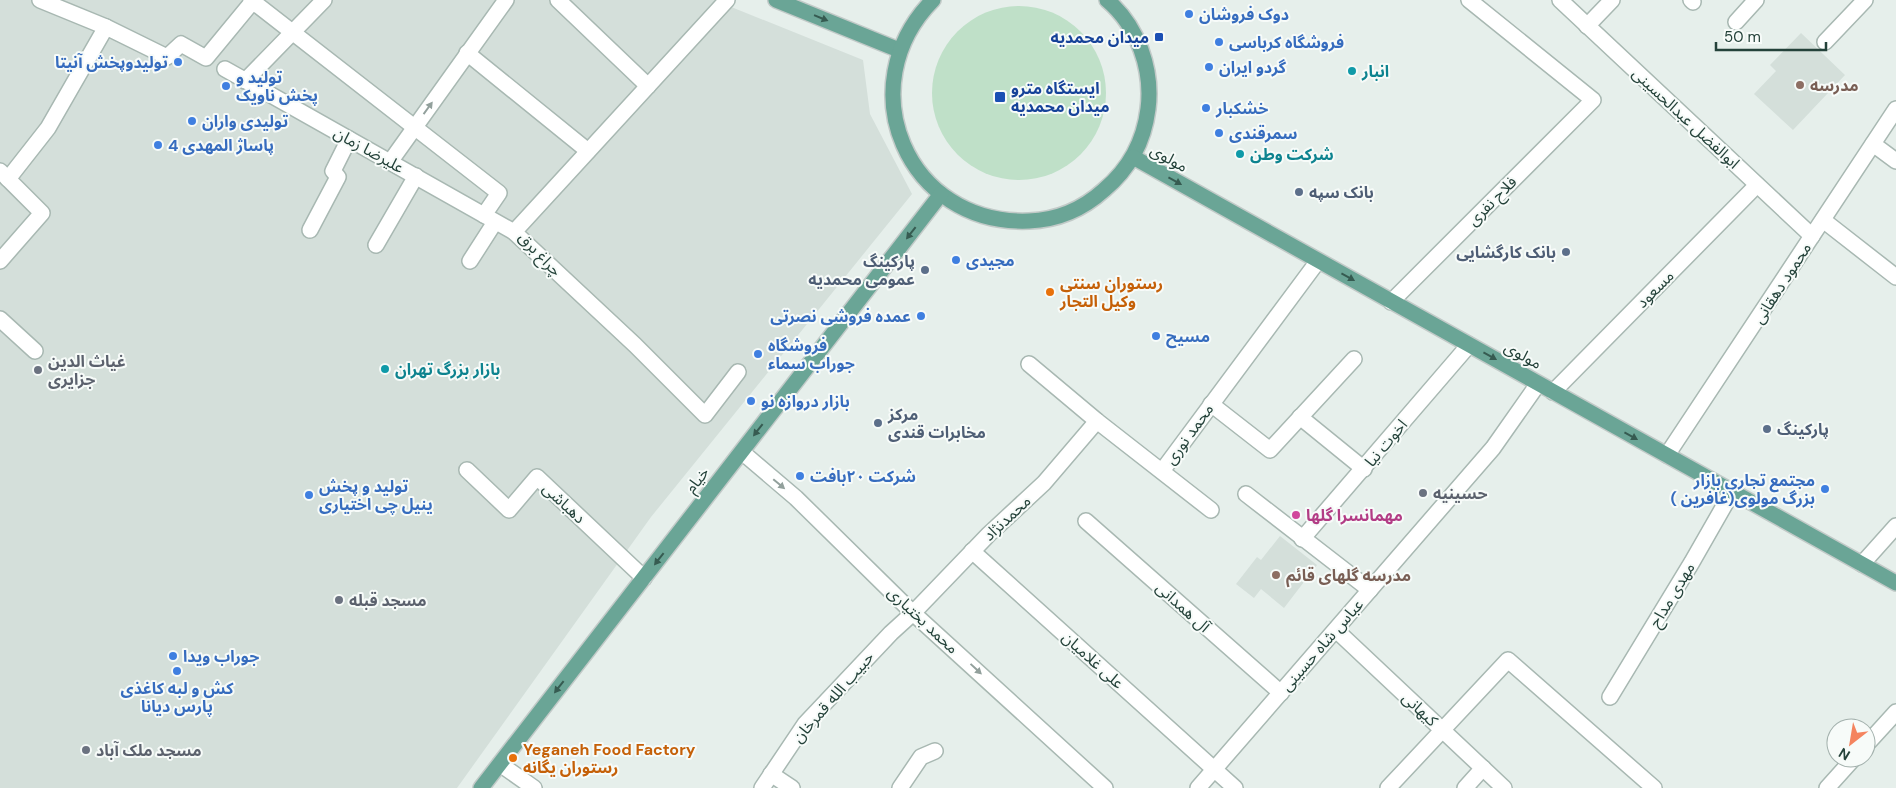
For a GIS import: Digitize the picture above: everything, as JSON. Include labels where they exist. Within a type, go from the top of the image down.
[{"type":"main road","points":[[776,0],[899,50]]},
{"type":"main road","points":[[933,0],[907,32],[899,50],[892,82],[894,114],[902,144],[919,172],[941,194],[958,205],[984,217],[1012,222],[1041,220],[1069,213],[1094,199],[1116,180],[1133,157],[1146,122],[1149,97],[1147,72],[1140,47],[1114,2]]},
{"type":"main road","name":"مولوی","points":[[1133,157],[1896,583]]},
{"type":"main road","name":"خیام","points":[[481,788],[941,194]]},
{"type":"street","points":[[40,0],[106,27],[167,57],[181,44],[206,58],[260,3],[293,32],[499,193],[490,218],[470,261]]},
{"type":"street","points":[[246,81],[324,0]]},
{"type":"street","points":[[390,162],[506,0]]},
{"type":"street","points":[[558,0],[648,86]]},
{"type":"street","name":"چراغ برق","points":[[727,0],[514,232],[705,415],[738,372]]},
{"type":"street","name":"فلاح نفری","points":[[1391,302],[1593,100],[1469,0]]},
{"type":"street","name":"ابوالفضل عبدالحسینی","points":[[1560,0],[1812,236]]},
{"type":"street","points":[[1587,26],[1612,0]]},
{"type":"street","points":[[1736,22],[1756,0]]},
{"type":"street","points":[[1826,42],[1865,0]]},
{"type":"street","points":[[0,261],[42,213],[4,175],[48,128],[106,27]]},
{"type":"street","points":[[467,54],[588,150]]},
{"type":"street","name":"علیرضا زمان","points":[[224,69],[514,232]]},
{"type":"street","name":"محمود دهقانی","points":[[1667,455],[1896,110]]},
{"type":"street","points":[[310,230],[338,177],[333,171],[349,139]]},
{"type":"street","points":[[1873,144],[1896,161]]},
{"type":"street","points":[[376,246],[416,176]]},
{"type":"street","name":"مسعود","points":[[1553,392],[1758,185]]},
{"type":"street","points":[[1823,220],[1896,277]]},
{"type":"street","name":"محمد نوری","points":[[1029,364],[1097,421],[1162,471],[1318,260]]},
{"type":"street","points":[[0,319],[35,351]]},
{"type":"street","name":"اخوت نیا","points":[[1302,539],[1469,345]]},
{"type":"street","points":[[1211,404],[1270,450],[1354,359]]},
{"type":"street","name":"عباس شاه حسینی","points":[[1198,788],[1493,448],[1538,384]]},
{"type":"street","points":[[1300,417],[1364,469]]},
{"type":"street","name":"محمدنژاد","points":[[914,613],[972,551],[1044,483],[1097,421]]},
{"type":"street","name":"محمد بختیاری","points":[[742,452],[796,498],[914,613],[1105,788]]},
{"type":"street","name":"دهباشی","points":[[467,470],[509,510],[537,477],[644,578]]},
{"type":"street","points":[[1162,471],[1211,510]]},
{"type":"street","name":"مهدی مداح","points":[[1610,697],[1732,492]]},
{"type":"street","points":[[1246,494],[1370,590]]},
{"type":"street","name":"آل همدانی","points":[[1086,520],[1280,693]]},
{"type":"street","points":[[1862,564],[1896,526]]},
{"type":"street","name":"علی غلامیان","points":[[972,551],[1235,788]]},
{"type":"street","name":"حبیب الله قمرخان","points":[[762,788],[805,724],[891,633],[914,613]]},
{"type":"street","name":"کیهانی","points":[[1336,630],[1504,788]]},
{"type":"street","points":[[1388,788],[1508,660],[1654,788]]},
{"type":"street","points":[[1876,734],[1896,712]]},
{"type":"street","points":[[900,788],[921,757],[935,751]]},
{"type":"street","points":[[500,764],[534,788]]},
{"type":"street","points":[[1465,788],[1483,768]]},
{"type":"street","points":[[1827,788],[1845,768]]},
{"type":"street","points":[[771,774],[792,788]]},
{"type":"shaded area","name":"بازار بزرگ تهران","points":[[0,0],[714,0],[863,60],[870,114],[912,194],[651,517],[457,788],[0,788]]},
{"type":"shaded area","name":"مدرسه","points":[[1801,33],[1845,75],[1793,130],[1754,94],[1776,71],[1770,65]]},
{"type":"shaded area","name":"مدرسه گلهای قائم","points":[[1280,536],[1317,565],[1284,608],[1261,589],[1254,598],[1236,584],[1257,557],[1261,560]]},
{"type":"green space","name":"میدان محمدیه","points":[[1010,6],[1028,6],[1060,16],[1086,38],[1096,52],[1102,68],[1106,102],[1096,134],[1074,160],[1060,170],[1044,176],[1028,180],[1010,180],[978,170],[952,148],[942,134],[936,118],[932,102],[932,84],[942,52],[964,26],[978,16],[994,10]]},
{"type":"place","name":"دوک فروشان","points":[[1189,14]]},
{"type":"place","name":"میدان محمدیه","points":[[1159,37]]},
{"type":"place","name":"فروشگاه کرباسی","points":[[1219,42]]},
{"type":"place","name":"تولیدوپخش آنیتا","points":[[178,62]]},
{"type":"place","name":"گردو ایران","points":[[1209,67]]},
{"type":"place","name":"انبار","points":[[1352,71]]},
{"type":"place","name":"مدرسه","points":[[1800,85]]},
{"type":"place","name":"تولید و پخش ناویک","points":[[226,86]]},
{"type":"place","name":"ایستگاه مترو میدان محمدیه","points":[[1000,97]]},
{"type":"place","name":"خشکبار","points":[[1206,108]]},
{"type":"place","name":"تولیدی واران","points":[[192,121]]},
{"type":"place","name":"سمرقندی","points":[[1219,133]]},
{"type":"place","name":"پاساژ المهدی 4","points":[[158,145]]},
{"type":"place","name":"شرکت وطن","points":[[1240,154]]},
{"type":"place","name":"بانک سپه","points":[[1299,192]]},
{"type":"place","name":"بانک کارگشایی","points":[[1566,252]]},
{"type":"place","name":"مجیدی","points":[[956,260]]},
{"type":"place","name":"پارکینگ عمومی محمدیه","points":[[925,270]]},
{"type":"place","name":"رستوران سنتی وکیل التجار","points":[[1050,292]]},
{"type":"place","name":"عمده فروشی نصرتی","points":[[921,316]]},
{"type":"place","name":"مسیح","points":[[1156,336]]},
{"type":"place","name":"فروشگاه جوراب سماء","points":[[758,354]]},
{"type":"place","name":"بازار بزرگ تهران","points":[[385,369]]},
{"type":"place","name":"غیاث الدین جزایری","points":[[38,370]]},
{"type":"place","name":"بازار دروازه نو","points":[[751,401]]},
{"type":"place","name":"مرکز مخابرات قندی","points":[[878,423]]},
{"type":"place","name":"پارکینگ","points":[[1767,429]]},
{"type":"place","name":"شرکت ۲۰بافت","points":[[800,476]]},
{"type":"place","name":"مجتمع تجاری بازار بزرگ مولوی(غافرین )","points":[[1825,489]]},
{"type":"place","name":"حسینیه","points":[[1423,493]]},
{"type":"place","name":"تولید و پخش ینیل چی اختیاری","points":[[309,495]]},
{"type":"place","name":"مهمانسرا گلها","points":[[1296,515]]},
{"type":"place","name":"مدرسه گلهای قائم","points":[[1276,575]]},
{"type":"place","name":"مسجد قبله","points":[[339,600]]},
{"type":"place","name":"جوراب ویدا","points":[[173,656]]},
{"type":"place","name":"کش و لبه کاغذی پارس دیانا","points":[[177,671]]},
{"type":"place","name":"مسجد ملک آباد","points":[[86,750]]},
{"type":"place","name":"Yeganeh Food Factory رستوران یگانه","points":[[513,758]]}]
